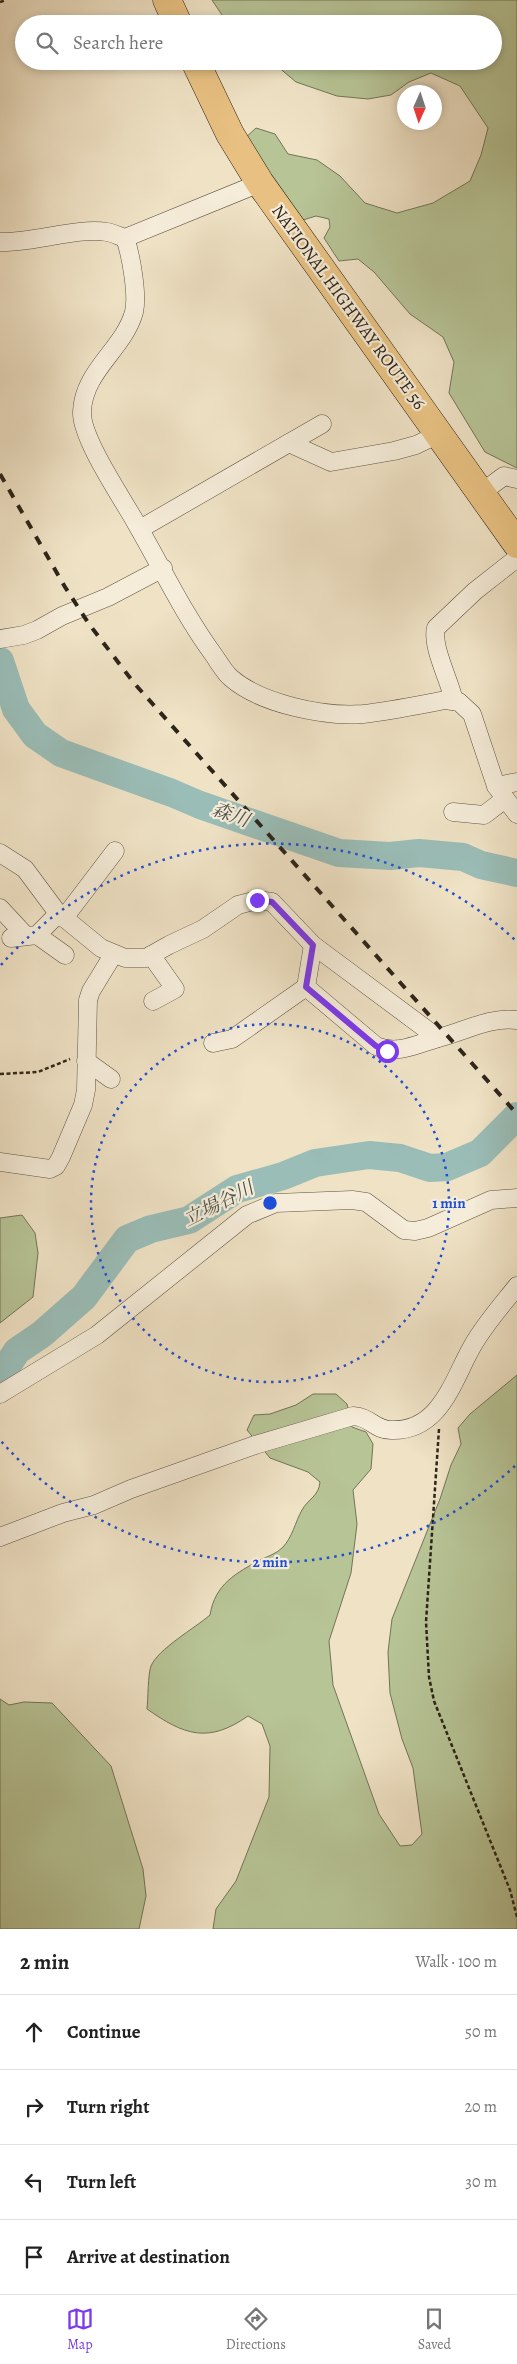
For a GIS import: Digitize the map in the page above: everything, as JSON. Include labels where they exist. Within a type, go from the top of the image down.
[{"type":"highway","points":[[167,0],[174,15]]},
{"type":"highway","name":"NATIONAL HIGHWAY ROUTE 56","points":[[199,70],[230,134],[260,183],[517,544]]},
{"type":"street","points":[[0,242],[106,232],[126,238],[260,183]]},
{"type":"street","points":[[126,238],[131,254],[134,312],[125,330],[89,383],[83,398],[82,415],[94,449],[199,634],[230,677],[244,688],[268,699],[327,713],[346,714],[364,714],[446,700],[459,702],[472,714],[501,793],[517,814]]},
{"type":"street","points":[[140,529],[322,424]]},
{"type":"street","points":[[289,443],[331,462],[394,451],[416,445],[439,434]]},
{"type":"street","points":[[481,493],[504,476],[517,479]]},
{"type":"street","points":[[454,701],[452,688],[435,642],[436,628],[475,591],[517,558]]},
{"type":"street","points":[[3,639],[37,630],[62,616],[108,598],[163,568]]},
{"type":"street","points":[[453,812],[484,814],[501,793],[517,782]]},
{"type":"street","points":[[25,936],[62,915],[114,851]]},
{"type":"street","points":[[0,853],[25,869],[62,915],[101,948],[113,955],[137,959],[151,955],[203,929],[238,905],[257,900],[272,902],[313,945],[438,1038]]},
{"type":"street","points":[[0,908],[25,936],[65,955]]},
{"type":"street","points":[[213,1043],[232,1040],[306,987],[313,945]]},
{"type":"street","points":[[0,1162],[22,1164],[42,1170],[56,1166],[83,1105],[86,1090],[88,1000],[91,991],[113,955]]},
{"type":"street","points":[[151,955],[175,989],[153,1001]]},
{"type":"street","points":[[306,987],[376,1046],[387,1051],[398,1051],[481,1024],[502,1020],[517,1020]]},
{"type":"street","points":[[86,1061],[111,1079]]},
{"type":"street","points":[[0,1394],[97,1335],[247,1215],[263,1207],[289,1201],[352,1200],[366,1202],[404,1230],[415,1231],[428,1228],[491,1200],[517,1198]]},
{"type":"street","points":[[0,1537],[63,1513],[94,1505],[131,1489],[255,1445],[353,1416],[364,1417],[378,1428],[390,1430],[414,1427],[435,1413],[444,1402],[474,1344],[517,1286]]},
{"type":"path","points":[[0,2],[6,0]]},
{"type":"path","points":[[0,1074],[38,1072],[68,1059],[86,1061]]},
{"type":"path","points":[[435,1413],[439,1429],[426,1622],[429,1677],[434,1701],[510,1890],[517,1917]]},
{"type":"green space","points":[[212,0],[517,0],[517,468],[485,452],[449,393],[454,362],[443,337],[410,314],[374,272],[358,259],[339,261],[324,238],[330,227],[329,219],[316,216],[303,220],[243,140],[256,128],[275,134],[288,154],[317,160],[340,176],[365,203],[397,213],[433,203],[470,181],[481,155],[488,128],[460,86],[431,73],[405,85],[397,85],[397,91],[391,95],[368,99],[337,96],[296,82],[282,70],[502,70],[502,15],[222,15]]},
{"type":"green space","points":[[22,1215],[35,1233],[38,1253],[33,1297],[0,1323],[0,1218]]},
{"type":"green space","points":[[517,1375],[517,1929],[213,1929],[216,1909],[236,1881],[269,1797],[270,1746],[262,1724],[248,1716],[234,1725],[208,1733],[196,1733],[185,1730],[160,1718],[147,1709],[149,1680],[150,1669],[155,1659],[210,1615],[217,1595],[228,1581],[244,1569],[275,1553],[286,1544],[302,1510],[318,1491],[320,1482],[308,1472],[270,1458],[247,1430],[254,1415],[270,1414],[296,1405],[313,1394],[336,1394],[347,1404],[352,1427],[366,1432],[373,1444],[371,1469],[353,1490],[357,1524],[351,1573],[329,1641],[333,1685],[379,1814],[400,1846],[412,1845],[422,1834],[413,1768],[402,1739],[390,1693],[388,1652],[392,1619],[440,1499],[451,1465],[461,1444],[458,1428],[470,1414]]},
{"type":"green space","points":[[0,1699],[9,1705],[24,1702],[52,1703],[111,1766],[143,1869],[146,1896],[139,1929],[0,1929]]},
{"type":"waterway","name":"森川","points":[[0,661],[16,709],[35,735],[61,753],[200,805],[339,853],[390,856],[419,853],[463,857],[481,865],[517,873]]},
{"type":"waterway","name":"立場谷川","points":[[0,1389],[9,1363],[17,1351],[42,1334],[84,1297],[127,1239],[151,1229],[189,1220],[237,1189],[283,1176],[315,1163],[369,1155],[400,1158],[430,1168],[447,1167],[480,1153],[517,1116]]},
{"type":"railway","points":[[0,474],[65,587],[89,624],[134,683],[517,1114]]},
{"type":"route","points":[[257,900],[272,902],[313,945],[306,987],[376,1046],[387,1051]]}]
